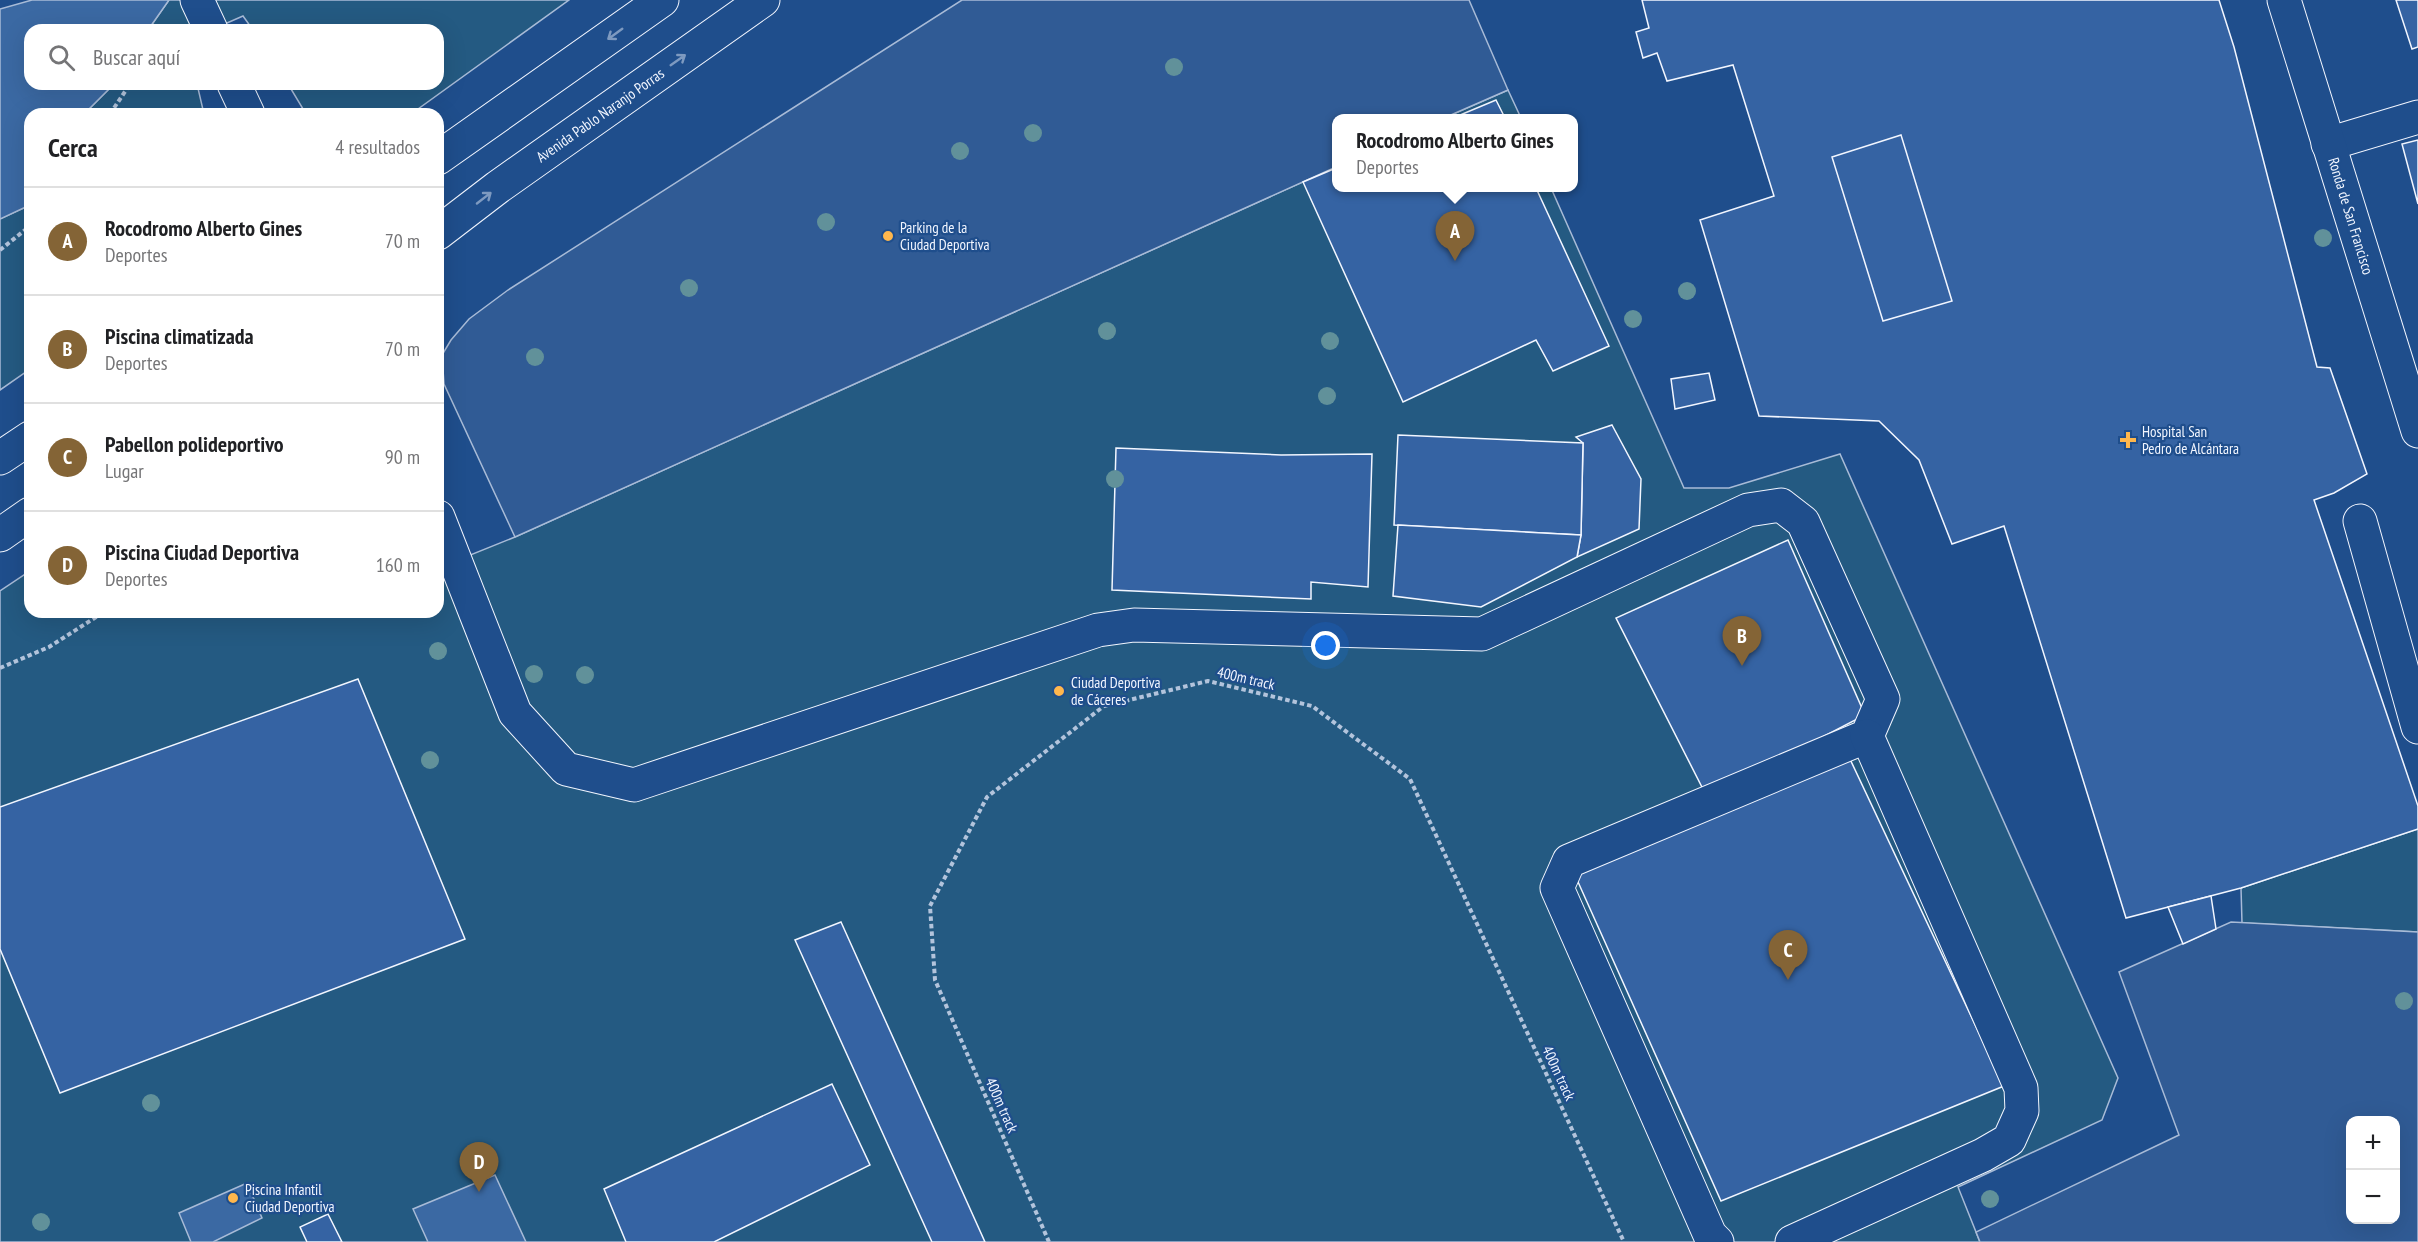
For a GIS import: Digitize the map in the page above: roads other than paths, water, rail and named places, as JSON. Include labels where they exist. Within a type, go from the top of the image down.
[{"type":"main road","points":[[197,0],[208,24]]},
{"type":"main road","points":[[444,154],[662,0]]},
{"type":"main road","name":"Avenida Pablo Naranjo Porras","points":[[444,228],[498,187],[763,0]]},
{"type":"main road","name":"Ronda de San Francisco","points":[[2284,0],[2418,431]]},
{"type":"main road","points":[[237,90],[245,108]]},
{"type":"main road","points":[[2328,144],[2418,117]]},
{"type":"main road","points":[[0,458],[24,442]]},
{"type":"main road","points":[[444,532],[515,713],[566,769],[634,784],[1098,630],[1134,625],[1482,634],[1748,510],[1781,505],[1803,522],[1882,699],[1867,736],[1569,861],[1557,888],[1710,1235],[1717,1242]]},
{"type":"main road","points":[[0,535],[24,518]]},
{"type":"main road","points":[[2360,521],[2418,727]]},
{"type":"main road","points":[[1792,1242],[1983,1155],[2008,1140],[2022,1111],[2021,1088],[1867,736]]},
{"type":"place","name":"Parking de la Ciudad Deportiva","points":[[888,236]]},
{"type":"place","name":"Rocodromo Alberto Gines","points":[[1455,261]]},
{"type":"place","name":"Hospital San Pedro de Alcántara","points":[[2128,440]]},
{"type":"place","name":"Piscina climatizada","points":[[1742,666]]},
{"type":"place","name":"Ciudad Deportiva de Cáceres","points":[[1059,691]]},
{"type":"place","name":"Pabellon polideportivo","points":[[1788,980]]},
{"type":"place","name":"Piscina Ciudad Deportiva","points":[[479,1192]]},
{"type":"place","name":"Piscina Infantil Ciudad Deportiva","points":[[233,1198]]}]
